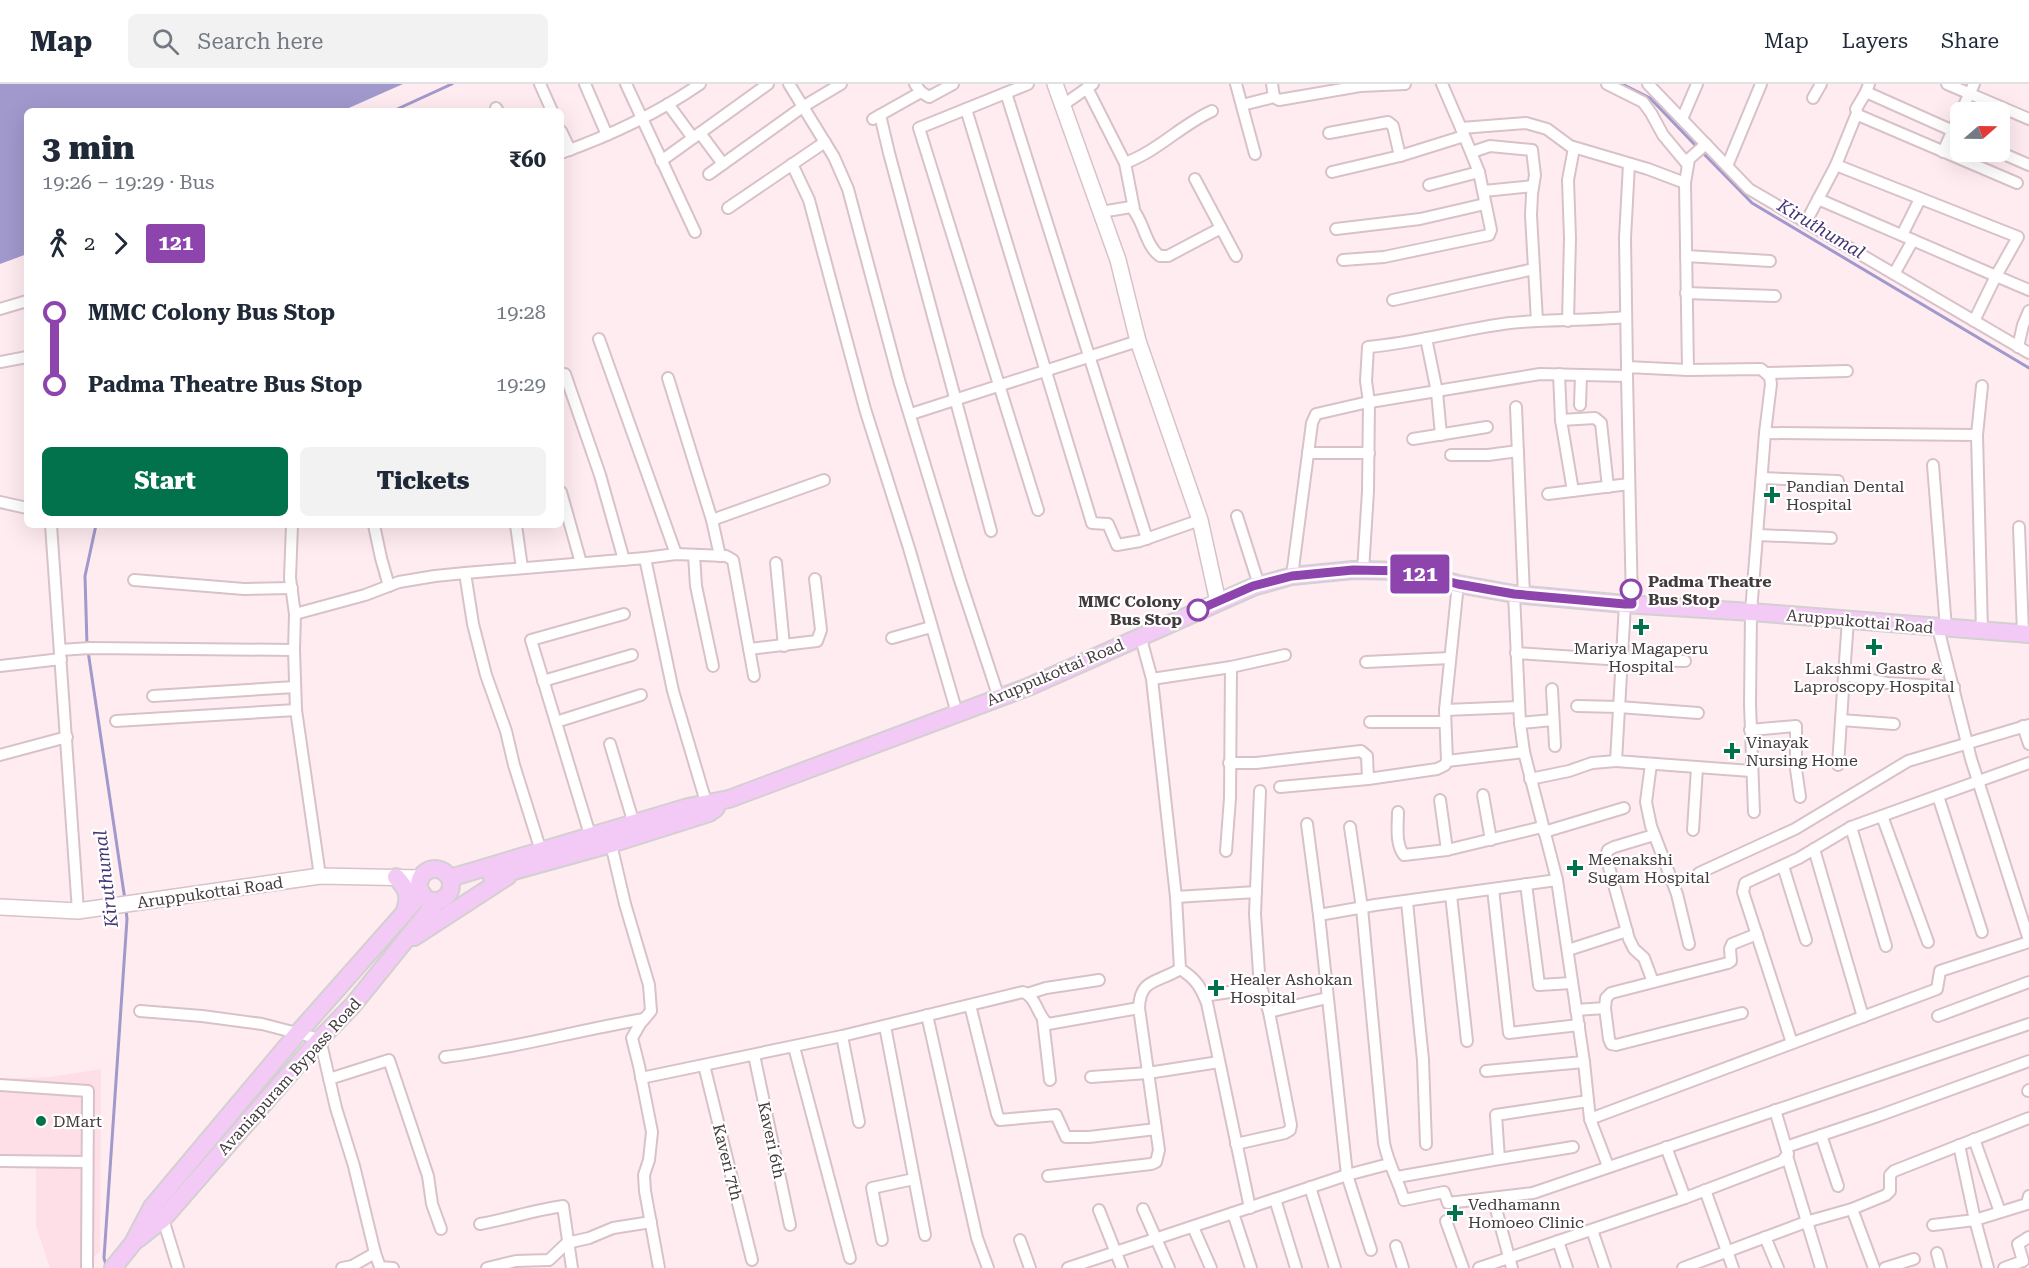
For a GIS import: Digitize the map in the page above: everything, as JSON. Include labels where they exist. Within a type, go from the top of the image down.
[{"type":"main road","name":"Aruppukottai Road","points":[[451,883],[541,851],[706,802],[729,799],[999,698],[1218,602],[1259,585],[1292,576],[1353,570],[1409,571],[1458,584],[1519,594],[2026,633]]},
{"type":"main road","name":"Aruppukottai Road","points":[[451,883],[516,871],[611,844],[709,813],[729,799]]},
{"type":"main road","points":[[438,869],[443,870],[451,883],[446,897],[437,901],[428,899],[421,885],[428,870],[438,869]]},
{"type":"main road","points":[[401,946],[516,871]]},
{"type":"main road","points":[[396,877],[408,895],[405,911]]},
{"type":"main road","name":"Avaniapuram Bypass Road","points":[[115,1266],[133,1243],[152,1207],[405,911],[421,885]]},
{"type":"main road","name":"Avaniapuram Bypass Road","points":[[133,1243],[162,1219],[320,1039],[353,1005],[437,901]]},
{"type":"street","points":[[540,84],[551,108]]},
{"type":"street","points":[[585,84],[607,135]]},
{"type":"street","points":[[627,84],[695,232]]},
{"type":"street","points":[[565,152],[641,118],[700,84]]},
{"type":"street","points":[[661,161],[768,84]]},
{"type":"street","points":[[789,84],[825,142],[848,189],[910,414],[959,577],[999,698]]},
{"type":"street","points":[[709,174],[804,106],[841,84]]},
{"type":"street","points":[[953,84],[929,97],[918,88],[877,117],[889,153],[991,531]]},
{"type":"street","points":[[1028,84],[919,128],[1038,510]]},
{"type":"street","points":[[1055,84],[1118,260],[1138,341],[1200,520],[1218,602]]},
{"type":"street","points":[[1236,84],[1256,154]]},
{"type":"street","points":[[1272,84],[1274,97]]},
{"type":"street","points":[[1242,105],[1274,97],[1279,100],[1360,86],[1405,84]]},
{"type":"street","points":[[1343,261],[1382,257],[1488,235],[1491,227],[1479,172],[1442,84]]},
{"type":"street","points":[[1607,84],[1643,102],[1652,113],[1663,135],[1689,162]]},
{"type":"street","points":[[1648,84],[1704,146],[1749,189],[2029,353]]},
{"type":"street","points":[[1682,119],[1697,84]]},
{"type":"street","points":[[1727,166],[1761,84]]},
{"type":"street","points":[[1814,98],[1821,84]]},
{"type":"street","points":[[1947,84],[1971,89],[2029,119]]},
{"type":"street","points":[[1063,105],[1090,86],[1125,163],[1134,209],[1154,250],[1160,256],[1168,256],[1221,228]]},
{"type":"street","points":[[1806,222],[1836,165],[1857,113],[1856,109],[1868,88],[1950,129]]},
{"type":"street","points":[[1006,93],[1147,539]]},
{"type":"street","points":[[668,104],[723,164]]},
{"type":"street","points":[[966,109],[1092,523],[1108,524],[1117,545],[1147,539],[1200,520]]},
{"type":"street","points":[[1125,163],[1142,157],[1199,116],[1212,111]]},
{"type":"street","points":[[1857,113],[2017,183]]},
{"type":"street","points":[[1329,133],[1388,122],[1393,126],[1400,156]]},
{"type":"street","points":[[1332,172],[1400,156],[1463,132],[1526,123],[1547,129],[1574,148],[1685,183]]},
{"type":"street","points":[[728,208],[825,142]]},
{"type":"street","points":[[1943,152],[1950,142]]},
{"type":"street","points":[[1472,152],[1491,146],[1532,150],[1535,175],[1531,215],[1537,321]]},
{"type":"street","points":[[1688,370],[1685,183],[1689,162],[1704,146]]},
{"type":"street","points":[[1568,321],[1570,238],[1568,180],[1574,148]]},
{"type":"street","points":[[2010,157],[2029,165]]},
{"type":"street","points":[[792,164],[809,200],[865,409],[906,538],[957,713]]},
{"type":"street","points":[[1616,761],[1622,659],[1629,604],[1625,238],[1629,164]]},
{"type":"street","points":[[1836,165],[2018,237],[1974,321]]},
{"type":"street","points":[[1429,185],[1479,172]]},
{"type":"street","points":[[1195,179],[1236,256]]},
{"type":"street","points":[[1484,191],[1533,186]]},
{"type":"street","points":[[1818,199],[2029,290]]},
{"type":"street","points":[[1894,274],[1920,200]]},
{"type":"street","points":[[1336,229],[1420,219],[1485,204]]},
{"type":"street","points":[[1101,212],[1127,206],[1134,209]]},
{"type":"street","points":[[1686,256],[1770,261]]},
{"type":"street","points":[[1393,300],[1534,269]]},
{"type":"street","points":[[1686,293],[1775,296]]},
{"type":"street","points":[[0,309],[24,302]]},
{"type":"street","points":[[2018,347],[2029,311]]},
{"type":"street","points":[[1363,571],[1369,453],[1366,381],[1368,347],[1509,323],[1626,317]]},
{"type":"street","points":[[1426,338],[1437,392],[1441,435]]},
{"type":"street","points":[[599,339],[676,554]]},
{"type":"street","points":[[910,414],[1138,341]]},
{"type":"street","points":[[0,362],[24,358]]},
{"type":"street","points":[[1292,576],[1312,423],[1317,414],[1367,403],[1540,374],[1581,375],[1627,371],[1761,369],[1767,373],[1847,371]]},
{"type":"street","points":[[1754,812],[1750,730],[1751,612],[1771,384],[1767,373]]},
{"type":"street","points":[[565,374],[600,475],[624,560]]},
{"type":"street","points":[[1559,374],[1561,420],[1573,491]]},
{"type":"street","points":[[1580,405],[1581,375]]},
{"type":"street","points":[[668,378],[720,556]]},
{"type":"street","points":[[1982,386],[1977,435],[1982,631]]},
{"type":"street","points":[[1516,406],[1519,594],[1516,653],[1520,723],[1530,779],[1557,880],[1579,1025],[1590,1119],[1608,1166]]},
{"type":"street","points":[[1561,420],[1595,418],[1601,423],[1608,487]]},
{"type":"street","points":[[1413,439],[1487,427]]},
{"type":"street","points":[[1765,433],[1977,435]]},
{"type":"street","points":[[1451,455],[1488,455],[1518,451]]},
{"type":"street","points":[[1308,453],[1369,453]]},
{"type":"street","points":[[1590,1119],[1937,989],[1940,971],[2029,941],[1967,744],[1942,628],[1933,465]]},
{"type":"street","points":[[1762,478],[1838,481]]},
{"type":"street","points":[[711,520],[824,480]]},
{"type":"street","points":[[1548,494],[1629,484]]},
{"type":"street","points":[[0,502],[24,507]]},
{"type":"street","points":[[564,503],[581,563]]},
{"type":"street","points":[[1237,516],[1259,585]]},
{"type":"street","points":[[2019,527],[2026,633]]},
{"type":"street","points":[[51,528],[78,910]]},
{"type":"street","points":[[292,528],[296,710],[320,876]]},
{"type":"street","points":[[375,528],[389,586]]},
{"type":"street","points":[[516,528],[522,568]]},
{"type":"street","points":[[1758,535],[1831,538]]},
{"type":"street","points":[[295,614],[365,595],[399,582],[435,576],[676,554],[720,556],[730,558],[735,565],[754,676]]},
{"type":"street","points":[[694,555],[696,586],[713,666]]},
{"type":"street","points":[[645,558],[673,691],[706,802]]},
{"type":"street","points":[[776,563],[784,646]]},
{"type":"street","points":[[465,573],[473,624],[486,675],[506,731],[514,765],[541,851]]},
{"type":"street","points":[[749,650],[813,643],[819,638],[821,630],[814,579]]},
{"type":"street","points":[[134,580],[244,589],[292,588]]},
{"type":"street","points":[[1280,787],[1374,779],[1437,769],[1445,765],[1447,761],[1445,710],[1458,584]]},
{"type":"street","points":[[591,838],[531,640],[624,614]]},
{"type":"street","points":[[1838,765],[1848,620]]},
{"type":"street","points":[[892,638],[931,627]]},
{"type":"street","points":[[1140,635],[1152,679],[1176,897],[1180,969]]},
{"type":"street","points":[[0,660],[0,666],[86,648],[294,650]]},
{"type":"street","points":[[1516,653],[1685,661]]},
{"type":"street","points":[[543,681],[632,655]]},
{"type":"street","points":[[1152,679],[1231,667],[1285,655]]},
{"type":"street","points":[[1366,662],[1450,658]]},
{"type":"street","points":[[1226,851],[1230,798],[1231,667]]},
{"type":"street","points":[[1844,675],[1887,683],[1954,687]]},
{"type":"street","points":[[153,696],[295,687]]},
{"type":"street","points":[[1552,689],[1554,746]]},
{"type":"street","points":[[556,722],[641,695]]},
{"type":"street","points":[[1577,706],[1698,713]]},
{"type":"street","points":[[1445,710],[1519,707]]},
{"type":"street","points":[[116,721],[296,710]]},
{"type":"street","points":[[1520,723],[1553,720]]},
{"type":"street","points":[[1841,720],[1894,723]]},
{"type":"street","points":[[1370,722],[1445,722]]},
{"type":"street","points":[[1699,873],[1795,829],[1908,761],[2026,725],[2029,744]]},
{"type":"street","points":[[1750,730],[1796,726],[1796,769],[1800,797]]},
{"type":"street","points":[[0,755],[67,737]]},
{"type":"street","points":[[610,744],[634,824]]},
{"type":"street","points":[[1229,763],[1256,763],[1361,751],[1367,756],[1374,779]]},
{"type":"street","points":[[1447,761],[1524,752]]},
{"type":"street","points":[[1530,779],[1569,771],[1592,763],[1616,761],[1751,771]]},
{"type":"street","points":[[1792,1043],[1743,887],[1749,880],[1783,866],[1851,827],[2029,763]]},
{"type":"street","points":[[1651,764],[1646,802],[1654,835],[1677,894],[1689,944]]},
{"type":"street","points":[[1693,830],[1697,768]]},
{"type":"street","points":[[1236,1144],[1286,1133],[1290,1130],[1290,1119],[1269,1012],[1261,987],[1255,914],[1260,791]]},
{"type":"street","points":[[1483,795],[1491,840]]},
{"type":"street","points":[[1938,796],[1982,932]]},
{"type":"street","points":[[1440,800],[1447,850]]},
{"type":"street","points":[[1398,812],[1398,832],[1404,855],[1447,850],[1624,808]]},
{"type":"street","points":[[1882,816],[1928,942]]},
{"type":"street","points":[[1307,824],[1347,1175],[1371,1250]]},
{"type":"street","points":[[1350,827],[1362,908],[1384,1146],[1404,1200],[1444,1192],[1448,1203],[1533,1193],[2029,1024]]},
{"type":"street","points":[[1851,827],[1886,946]]},
{"type":"street","points":[[1653,982],[1644,958],[1634,949],[1627,931],[1606,863],[1606,853],[1614,847],[1654,835]]},
{"type":"street","points":[[611,844],[625,904],[649,985],[651,1011],[632,1038],[652,1132],[649,1160],[644,1175],[656,1268]]},
{"type":"street","points":[[1814,849],[1863,1017]]},
{"type":"street","points":[[1783,866],[1806,940]]},
{"type":"street","name":"Aruppukottai Road","points":[[0,907],[78,910],[320,876],[396,877],[421,885]]},
{"type":"street","points":[[1319,915],[1377,904],[1407,902],[1557,880]]},
{"type":"street","points":[[1526,884],[1539,985],[1572,983]]},
{"type":"street","points":[[1492,889],[1509,1033],[1579,1025]]},
{"type":"street","points":[[1176,897],[1256,892]]},
{"type":"street","points":[[1451,895],[1467,1041]]},
{"type":"street","points":[[1407,902],[1424,1060],[1426,1144]]},
{"type":"street","points":[[1568,950],[1627,931]]},
{"type":"street","points":[[1742,1013],[1616,1045],[1611,1044],[1609,1039],[1605,1008],[1608,995],[1728,963],[1731,961],[1732,944],[1757,934]]},
{"type":"street","points":[[1180,969],[1201,987],[1207,1003],[1250,1208]]},
{"type":"street","points":[[1048,1176],[1151,1164],[1158,1157],[1139,1008],[1140,995],[1143,988],[1180,969]]},
{"type":"street","points":[[1028,994],[1046,988],[1099,980]]},
{"type":"street","points":[[1938,1016],[2029,982]]},
{"type":"street","points":[[1204,996],[1261,987]]},
{"type":"street","points":[[641,1078],[794,1047],[1023,992],[1032,998],[1043,1020],[1050,1080]]},
{"type":"street","points":[[1269,1012],[1327,998]]},
{"type":"street","points":[[970,1005],[1000,1120],[1056,1115],[1066,1137],[1089,1137],[1156,1129]]},
{"type":"street","points":[[1043,1020],[1052,1024],[1139,1008]]},
{"type":"street","points":[[1576,1010],[1605,1008]]},
{"type":"street","points":[[141,1011],[262,1024],[320,1039],[375,1253],[380,1267],[393,1268]]},
{"type":"street","points":[[927,1015],[977,1238],[988,1268]]},
{"type":"street","points":[[446,1057],[483,1053],[562,1034],[644,1019]]},
{"type":"street","points":[[885,1026],[925,1235]]},
{"type":"street","points":[[842,1036],[859,1122]]},
{"type":"street","points":[[794,1047],[850,1258]]},
{"type":"street","name":"Kaveri 6th","points":[[754,1055],[790,1224]]},
{"type":"street","points":[[329,1079],[389,1060],[428,1176],[432,1204],[441,1229]]},
{"type":"street","points":[[1479,1268],[1510,1263],[1558,1241],[1685,1198],[1782,1161],[1786,1152],[1821,1136],[2029,1061]]},
{"type":"street","points":[[1091,1077],[1148,1073],[1219,1062]]},
{"type":"street","points":[[1486,1071],[1584,1062]]},
{"type":"street","name":"Kaveri 7th","points":[[704,1065],[752,1260]]},
{"type":"street","points":[[0,1085],[88,1091],[87,1268]]},
{"type":"street","points":[[1499,1159],[1496,1115],[1588,1101]]},
{"type":"street","points":[[1775,1110],[1821,1268]]},
{"type":"street","points":[[1688,1267],[1806,1222],[1852,1209],[1889,1193],[1890,1175],[1894,1171],[2029,1118]]},
{"type":"street","points":[[1821,1136],[1838,1186]]},
{"type":"street","points":[[1974,1139],[2000,1212]]},
{"type":"street","points":[[1959,1145],[1988,1268]]},
{"type":"street","points":[[1397,1178],[1573,1147]]},
{"type":"street","points":[[1666,1147],[1685,1198]]},
{"type":"street","points":[[0,1161],[87,1162]]},
{"type":"street","points":[[1068,1268],[1347,1175],[1389,1164]]},
{"type":"street","points":[[882,1240],[872,1188],[914,1179]]},
{"type":"street","points":[[1310,1187],[1335,1268]]},
{"type":"street","points":[[1705,1190],[1733,1268]]},
{"type":"street","points":[[1933,1225],[1975,1220],[2027,1204],[2029,1196]]},
{"type":"street","points":[[1493,1198],[1510,1263]]},
{"type":"street","points":[[1275,1199],[1296,1268]]},
{"type":"street","points":[[480,1224],[507,1219],[530,1211],[562,1206],[572,1268]]},
{"type":"street","points":[[1143,1209],[1169,1268]]},
{"type":"street","points":[[1852,1209],[1874,1268]]},
{"type":"street","points":[[1099,1210],[1122,1268]]},
{"type":"street","points":[[1233,1213],[1251,1268]]},
{"type":"street","points":[[162,1219],[178,1268]]},
{"type":"street","points":[[1446,1221],[1463,1268]]},
{"type":"street","points":[[487,1268],[516,1262],[549,1260],[567,1243],[589,1238],[613,1228],[651,1222]]},
{"type":"street","points":[[1193,1227],[1211,1268]]},
{"type":"street","points":[[1592,1230],[1605,1268]]},
{"type":"street","points":[[1765,1237],[1778,1268]]},
{"type":"street","points":[[2004,1268],[2023,1261],[2018,1244],[2029,1237]]},
{"type":"street","points":[[1020,1240],[1030,1268]]},
{"type":"street","points":[[1558,1241],[1567,1268]]},
{"type":"street","points":[[1396,1246],[1403,1268]]},
{"type":"street","points":[[342,1268],[352,1266],[375,1253]]},
{"type":"street","points":[[1937,1253],[1941,1268]]},
{"type":"street","points":[[1885,1268],[1914,1259]]},
{"type":"shaded area","points":[[0,84],[403,84],[349,108],[24,108],[24,255],[0,264]]},
{"type":"shaded area","points":[[101,1069],[100,1251],[84,1268],[50,1268],[36,1226],[36,1161],[0,1161],[0,1079],[50,1077]]},
{"type":"waterway","name":"Kiruthumal","points":[[400,108],[452,84]]},
{"type":"waterway","name":"Kiruthumal","points":[[1622,84],[1650,98],[1697,147]]},
{"type":"waterway","name":"Kiruthumal","points":[[1702,152],[1752,203],[2029,368]]},
{"type":"waterway","name":"Kiruthumal","points":[[87,645],[85,576],[95,528]]},
{"type":"waterway","name":"Kiruthumal","points":[[88,651],[125,900]]},
{"type":"waterway","name":"Kiruthumal","points":[[107,1268],[104,1258],[126,910]]},
{"type":"bus line","name":"121","points":[[1198,610],[1253,586],[1292,576],[1353,570],[1409,571],[1458,584],[1514,594],[1625,604],[1632,604],[1631,590]]},
{"type":"place","name":"Pandian Dental Hospital","points":[[1772,495]]},
{"type":"place","name":"Padma Theatre Bus Stop","points":[[1631,590]]},
{"type":"place","name":"MMC Colony Bus Stop","points":[[1198,610]]},
{"type":"place","name":"Mariya Magaperu Hospital","points":[[1641,627]]},
{"type":"place","name":"Lakshmi Gastro & Laproscopy Hospital","points":[[1874,647]]},
{"type":"place","name":"Vinayak Nursing Home","points":[[1732,751]]},
{"type":"place","name":"Meenakshi Sugam Hospital","points":[[1575,868]]},
{"type":"place","name":"Healer Ashokan Hospital","points":[[1216,988]]},
{"type":"place","name":"DMart","points":[[41,1121]]},
{"type":"place","name":"Vedhamann Homoeo Clinic","points":[[1455,1213]]}]
